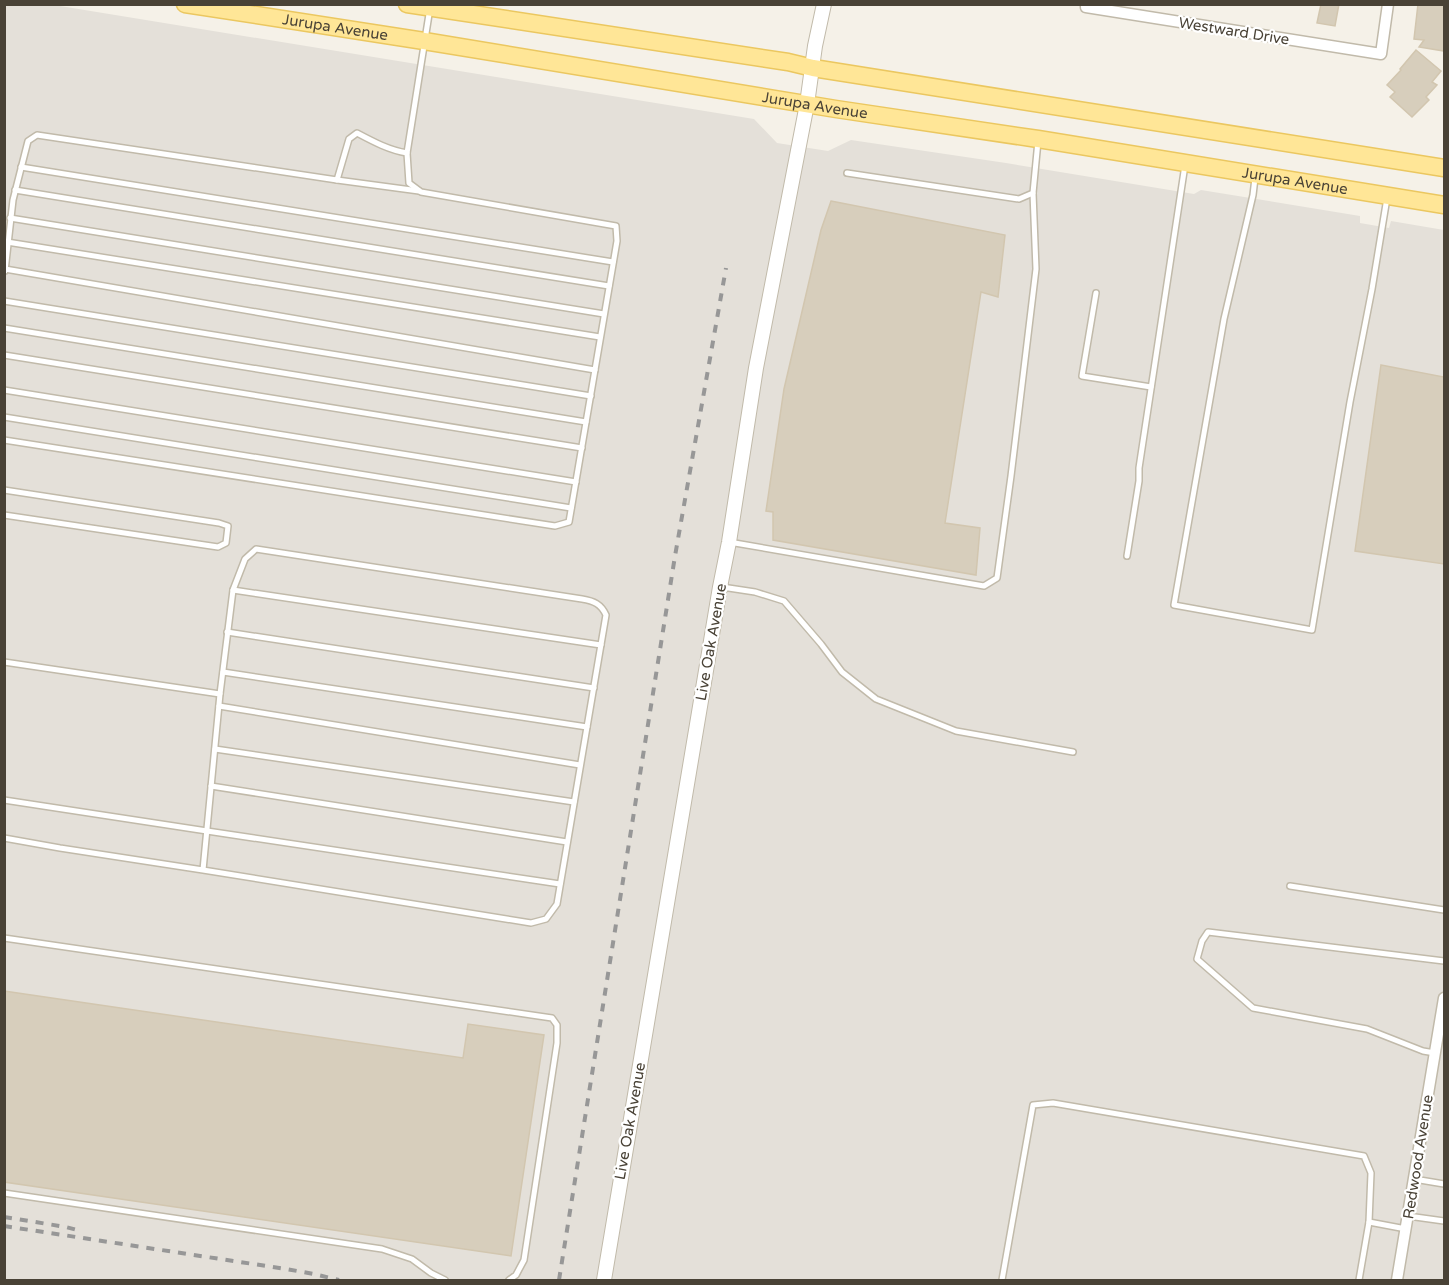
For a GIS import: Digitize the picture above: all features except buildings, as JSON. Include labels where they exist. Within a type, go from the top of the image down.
[{"type":"main road","name":"Jurupa Avenue","points":[[185,4],[424,41],[831,109],[1038,139],[1444,205]]},
{"type":"main road","points":[[407,4],[788,62],[813,68],[1444,168]]},
{"type":"street","name":"Live Oak Avenue","points":[[604,1281],[729,542],[756,368],[824,4]]},
{"type":"street","name":"Westward Drive","points":[[1086,6],[1381,54],[1389,4]]},
{"type":"street","name":"Redwood Avenue","points":[[1397,1281],[1444,998]]},
{"type":"lane","points":[[421,192],[409,183],[407,153],[430,8]]},
{"type":"lane","points":[[337,180],[349,139],[357,134],[395,152],[407,153]]},
{"type":"lane","points":[[4,440],[555,526],[569,522],[591,396],[617,240],[616,226],[421,192],[37,135],[28,141],[15,190],[5,270],[595,370]]},
{"type":"lane","points":[[729,542],[984,586],[997,578],[1036,269],[1033,193],[1038,139]]},
{"type":"lane","points":[[1127,556],[1186,163]]},
{"type":"lane","points":[[21,167],[613,262]]},
{"type":"lane","points":[[847,173],[1018,199],[1033,193]]},
{"type":"lane","points":[[1256,175],[1224,319],[1174,605],[1312,630],[1387,196]]},
{"type":"lane","points":[[15,190],[609,286]]},
{"type":"lane","points":[[10,218],[604,314]]},
{"type":"lane","points":[[7,242],[600,337]]},
{"type":"lane","points":[[1096,293],[1082,376],[1151,387]]},
{"type":"lane","points":[[4,301],[591,396]]},
{"type":"lane","points":[[4,328],[586,422]]},
{"type":"lane","points":[[4,355],[582,448]]},
{"type":"lane","points":[[4,390],[576,482]]},
{"type":"lane","points":[[4,417],[571,508]]},
{"type":"lane","points":[[4,490],[228,526],[226,543],[218,547],[4,515]]},
{"type":"lane","points":[[4,838],[531,923],[546,919],[557,904],[606,615],[603,608],[595,602],[582,598],[256,549],[245,559],[233,590],[222,672],[203,870]]},
{"type":"lane","points":[[720,587],[755,592],[784,601],[842,672],[876,699],[956,731],[1072,752]]},
{"type":"lane","points":[[233,590],[601,645]]},
{"type":"lane","points":[[228,632],[594,688]]},
{"type":"lane","points":[[4,662],[220,693]]},
{"type":"lane","points":[[222,672],[587,727]]},
{"type":"lane","points":[[219,706],[580,765]]},
{"type":"lane","points":[[215,750],[574,802]]},
{"type":"lane","points":[[211,786],[567,842]]},
{"type":"lane","points":[[4,800],[560,884]]},
{"type":"lane","points":[[1290,886],[1444,910]]},
{"type":"lane","points":[[1435,1053],[1423,1051],[1366,1029],[1253,1008],[1197,959],[1202,941],[1208,932],[1444,961]]},
{"type":"lane","points":[[4,938],[552,1018],[557,1025],[557,1042],[524,1260],[516,1275],[509,1281]]},
{"type":"lane","points":[[1002,1281],[1033,1105],[1053,1103],[1364,1156],[1371,1173],[1369,1222],[1359,1281]]},
{"type":"lane","points":[[1414,1179],[1444,1184]]},
{"type":"lane","points":[[4,1193],[382,1249],[412,1259],[445,1281]]},
{"type":"lane","points":[[1408,1216],[1444,1221]]},
{"type":"lane","points":[[1369,1222],[1406,1229]]},
{"type":"shaded area","points":[[5,5],[54,5],[754,119],[777,143],[828,151],[851,140],[1194,194],[1201,190],[1360,216],[1360,223],[1389,228],[1391,221],[1444,230],[1444,1280],[5,1280]]},
{"type":"railway","points":[[559,1280],[675,556],[726,268]]},
{"type":"railway","points":[[4,1217],[81,1231]]},
{"type":"railway","points":[[4,1226],[286,1269],[339,1280]]}]
